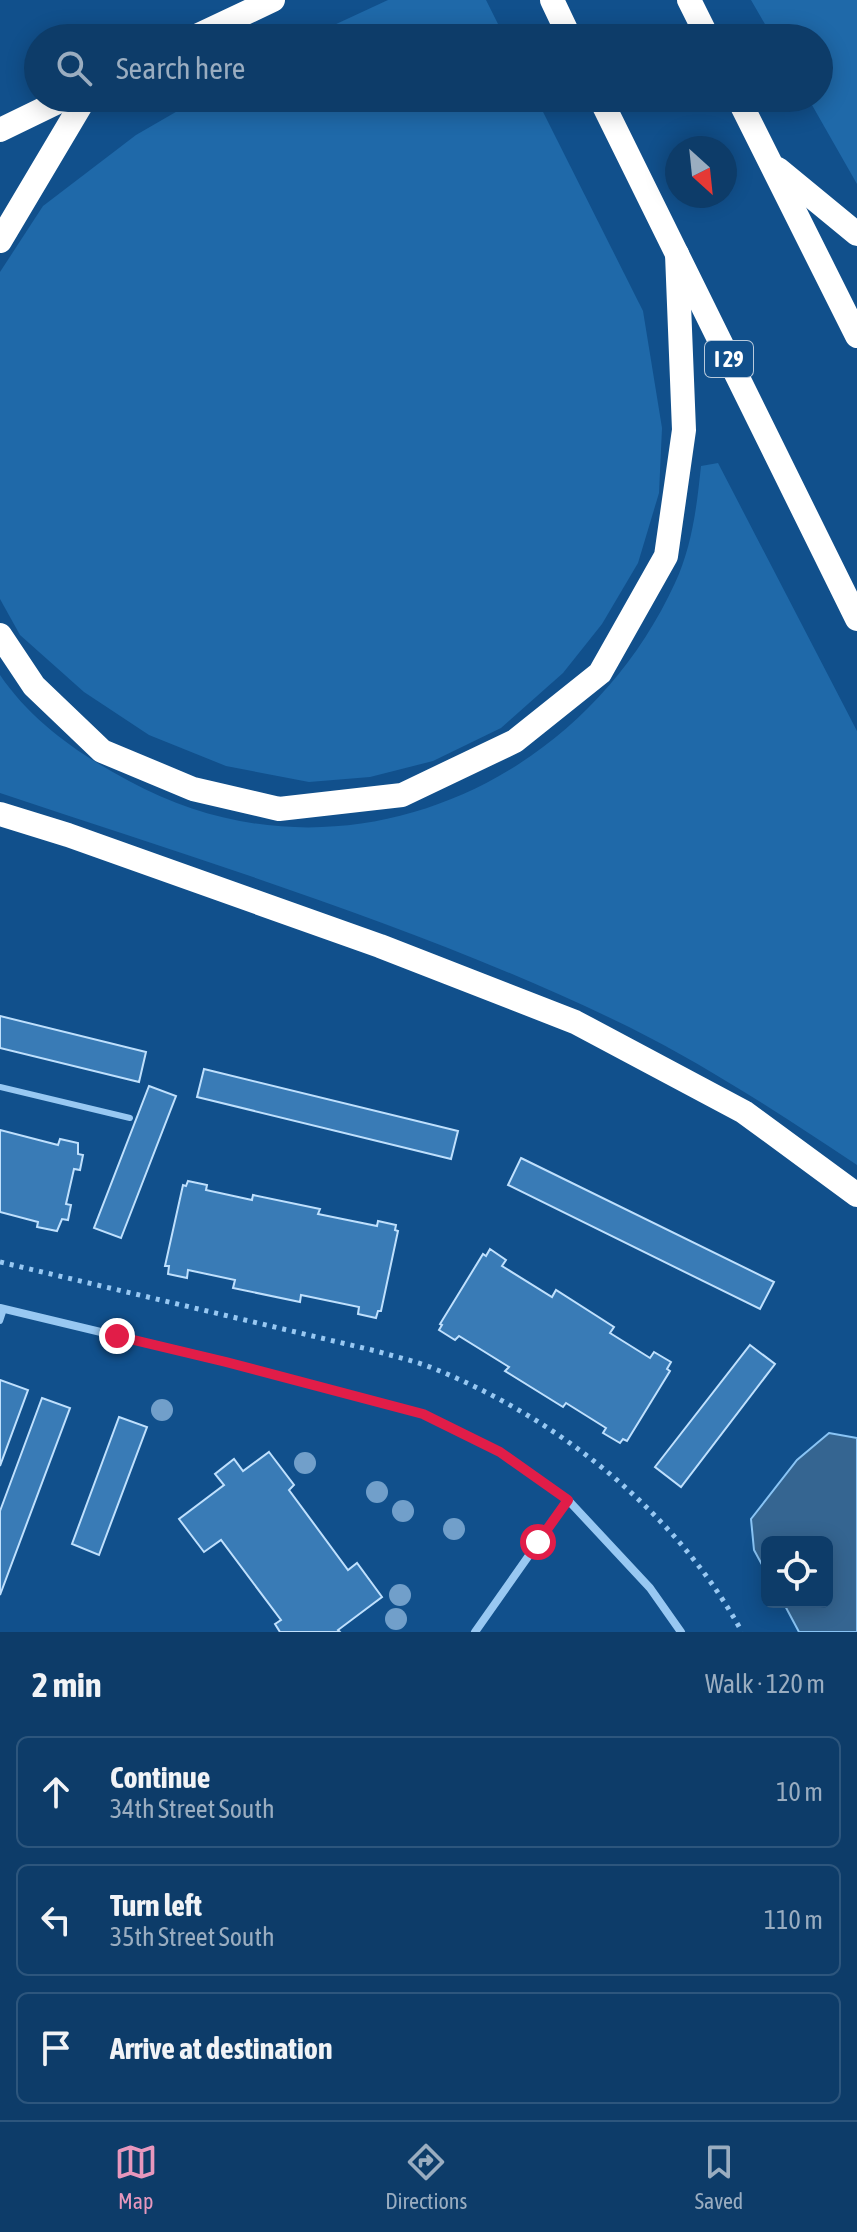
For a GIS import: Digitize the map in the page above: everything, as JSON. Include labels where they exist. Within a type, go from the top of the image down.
[{"type":"highway","points":[[222,24],[273,0]]},
{"type":"highway","points":[[552,0],[563,24]]},
{"type":"highway","points":[[689,0],[701,24]]},
{"type":"highway","points":[[0,130],[37,112]]},
{"type":"highway","points":[[0,241],[77,112]]},
{"type":"highway","name":"I 29","points":[[607,112],[857,619]]},
{"type":"highway","points":[[745,112],[857,336]]},
{"type":"highway","points":[[770,162],[857,234]]},
{"type":"highway","points":[[0,635],[34,686],[102,751],[193,789],[279,809],[402,795],[515,741],[600,673],[666,556],[684,430],[677,254]]},
{"type":"highway","points":[[0,814],[83,840],[380,946],[575,1022],[744,1112],[857,1195]]},
{"type":"street","points":[[2,1308],[423,1414],[500,1452],[568,1500],[650,1588],[681,1632]]},
{"type":"street","points":[[475,1632],[568,1500]]},
{"type":"lane","points":[[0,1087],[130,1118]]},
{"type":"lane","points":[[0,1321],[2,1308]]},
{"type":"shaded area","points":[[388,0],[486,0],[498,24],[336,24]]},
{"type":"shaded area","points":[[751,0],[857,0],[857,184],[816,112],[833,112],[833,24],[765,24]]},
{"type":"shaded area","points":[[176,112],[543,112],[643,311],[662,428],[659,493],[638,563],[602,624],[563,673],[501,728],[433,761],[370,777],[309,782],[226,766],[149,735],[84,692],[20,635],[0,599],[0,272],[43,206],[136,135]]},
{"type":"shaded area","points":[[718,463],[857,731],[857,1165],[688,1059],[629,1027],[553,992],[476,959],[319,900],[0,793],[0,675],[42,722],[93,760],[129,781],[208,813],[288,827],[368,823],[444,802],[515,766],[579,717],[633,656],[681,569],[693,526],[701,466]]},
{"type":"shaded area","points":[[829,1433],[857,1438],[857,1632],[799,1632],[786,1608],[833,1608],[833,1536],[761,1536],[761,1563],[754,1550],[751,1519],[797,1460]]},
{"type":"building","points":[[0,1016],[146,1052],[139,1082],[0,1048]]},
{"type":"building","points":[[204,1069],[458,1131],[451,1159],[197,1097]]},
{"type":"building","points":[[149,1086],[176,1096],[121,1238],[94,1228]]},
{"type":"building","points":[[0,1130],[58,1145],[60,1139],[78,1143],[78,1154],[83,1155],[80,1170],[74,1169],[66,1204],[71,1205],[68,1220],[62,1219],[57,1231],[37,1227],[38,1222],[0,1212]]},
{"type":"building","points":[[521,1158],[774,1282],[760,1309],[508,1185]]},
{"type":"building","points":[[188,1181],[207,1185],[206,1190],[252,1200],[253,1195],[320,1209],[318,1214],[377,1226],[378,1221],[396,1225],[395,1230],[398,1231],[381,1311],[378,1311],[376,1318],[358,1314],[359,1307],[301,1295],[300,1302],[233,1288],[235,1280],[188,1270],[187,1278],[168,1274],[169,1266],[165,1266],[183,1185],[186,1186]]},
{"type":"building","points":[[490,1249],[506,1260],[502,1266],[552,1297],[556,1290],[614,1327],[610,1333],[650,1358],[654,1352],[671,1362],[667,1369],[670,1371],[627,1441],[623,1439],[620,1443],[603,1433],[606,1428],[566,1403],[563,1407],[505,1371],[509,1367],[459,1336],[455,1340],[439,1330],[483,1254],[486,1256]]},
{"type":"building","points":[[750,1345],[775,1364],[681,1487],[655,1467]]},
{"type":"building","points":[[0,1380],[28,1390],[0,1466]]},
{"type":"building","points":[[42,1398],[70,1408],[0,1595],[0,1511]]},
{"type":"building","points":[[119,1417],[147,1427],[99,1555],[72,1544]]},
{"type":"building","points":[[269,1452],[294,1485],[289,1490],[348,1570],[357,1563],[382,1597],[338,1630],[340,1632],[280,1632],[275,1624],[281,1620],[221,1540],[204,1552],[179,1519],[224,1485],[215,1474],[234,1459],[243,1471]]},
{"type":"route","points":[[117,1336],[423,1414],[500,1452],[568,1500],[538,1542]]}]
